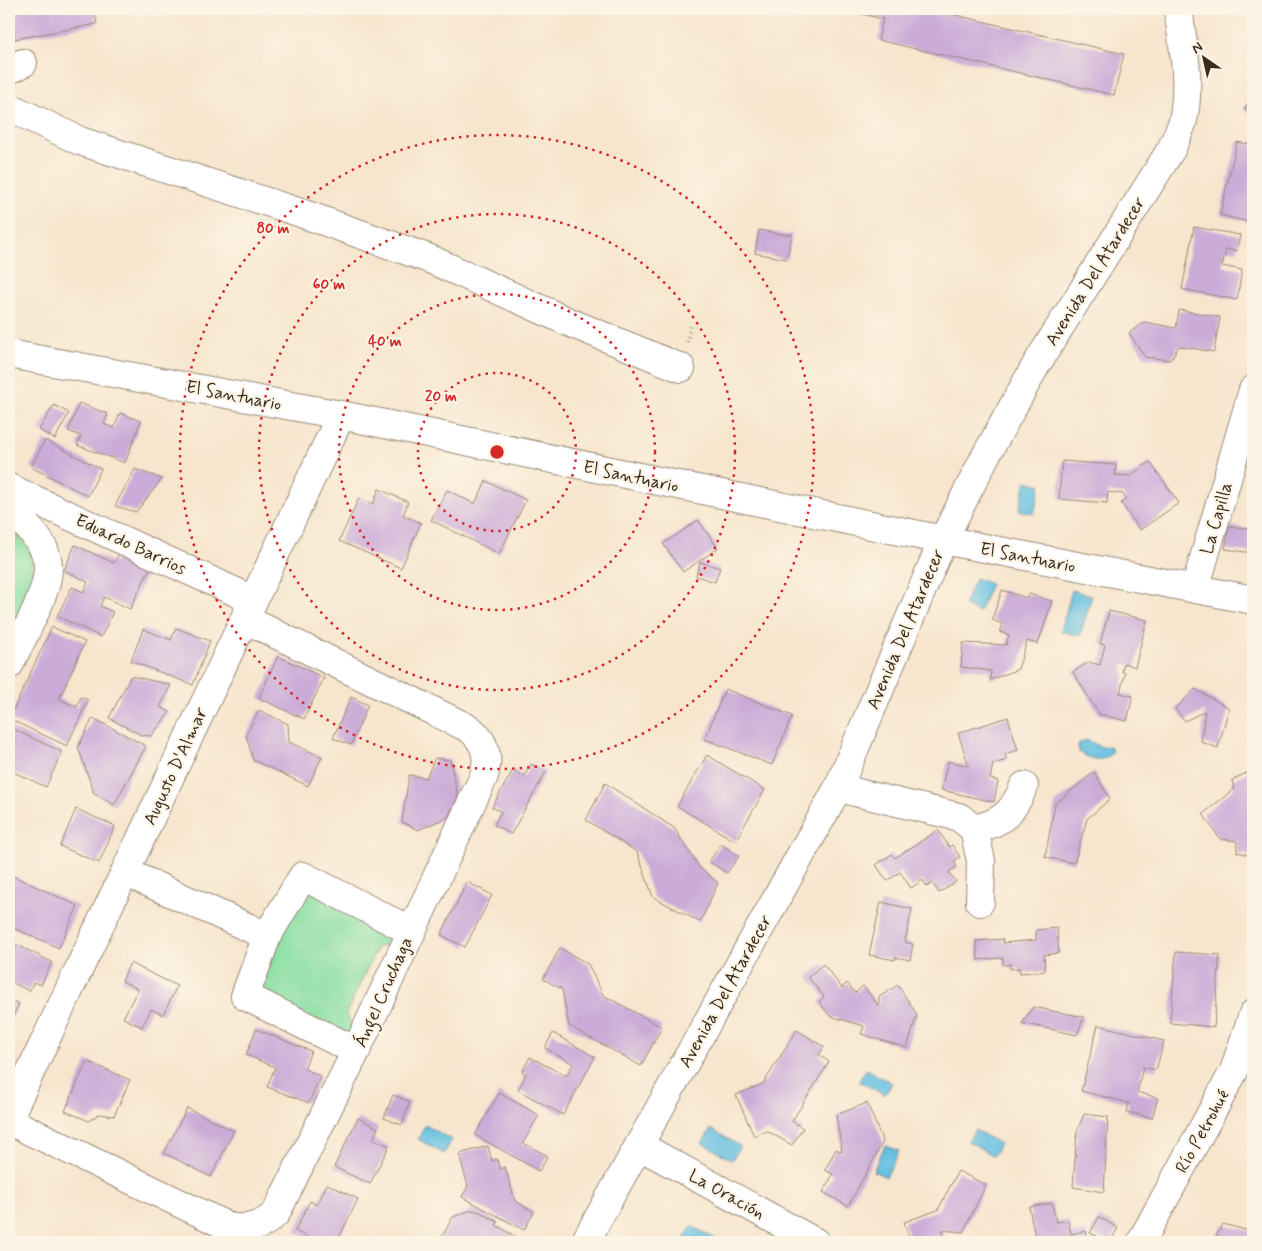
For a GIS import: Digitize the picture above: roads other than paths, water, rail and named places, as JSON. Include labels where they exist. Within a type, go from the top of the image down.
[{"type":"street","name":"Avenida Del Atardecer","points":[[585,1242],[838,788],[943,540],[1036,365],[1175,139],[1183,122],[1186,100],[1186,60],[1178,9]]},
{"type":"street","points":[[9,107],[80,142],[301,213],[430,259],[571,323],[681,368]]},
{"type":"street","name":"El Santuario","points":[[9,354],[341,415],[943,540],[1253,600]]},
{"type":"street","name":"La Capilla","points":[[1195,589],[1253,390]]},
{"type":"street","name":"Augusto D'Almar","points":[[9,1117],[341,415]]},
{"type":"street","points":[[9,664],[43,591],[48,568],[45,554],[37,537],[26,524],[15,504]]},
{"type":"street","name":"Eduardo Barrios","points":[[15,504],[249,610]]},
{"type":"street","name":"Ángel Cruchaga","points":[[9,1121],[229,1227],[238,1229],[249,1228],[269,1221],[276,1213],[356,1051],[484,776],[487,758],[485,747],[470,729],[249,610]]},
{"type":"street","points":[[974,829],[992,826],[1000,820],[1016,806],[1024,786]]},
{"type":"street","points":[[838,788],[959,817],[974,829],[981,861],[980,902]]},
{"type":"street","points":[[125,872],[268,936]]},
{"type":"street","points":[[356,1051],[245,996],[268,936],[303,876],[411,931]]},
{"type":"street","name":"Río Petrohué","points":[[1141,1242],[1234,1071],[1253,1014]]},
{"type":"street","name":"La Oración","points":[[640,1146],[815,1242]]},
{"type":"water","points":[[1026,481],[1041,485],[1034,514],[1019,510]]},
{"type":"water","points":[[975,578],[991,584],[979,612],[964,606]]},
{"type":"water","points":[[1072,590],[1092,596],[1080,636],[1061,631]]},
{"type":"water","points":[[1087,740],[1101,747],[1110,746],[1112,752],[1109,756],[1101,759],[1087,757],[1079,752],[1078,744]]},
{"type":"water","points":[[866,1069],[892,1083],[885,1095],[859,1081]]},
{"type":"water","points":[[425,1125],[452,1140],[444,1154],[418,1139]]},
{"type":"water","points":[[711,1129],[740,1146],[732,1160],[702,1143]]},
{"type":"water","points":[[975,1130],[1000,1144],[993,1156],[968,1141]]},
{"type":"water","points":[[885,1145],[899,1151],[886,1177],[873,1171]]},
{"type":"water","points":[[692,1226],[717,1240],[716,1242],[691,1242],[684,1239]]}]
